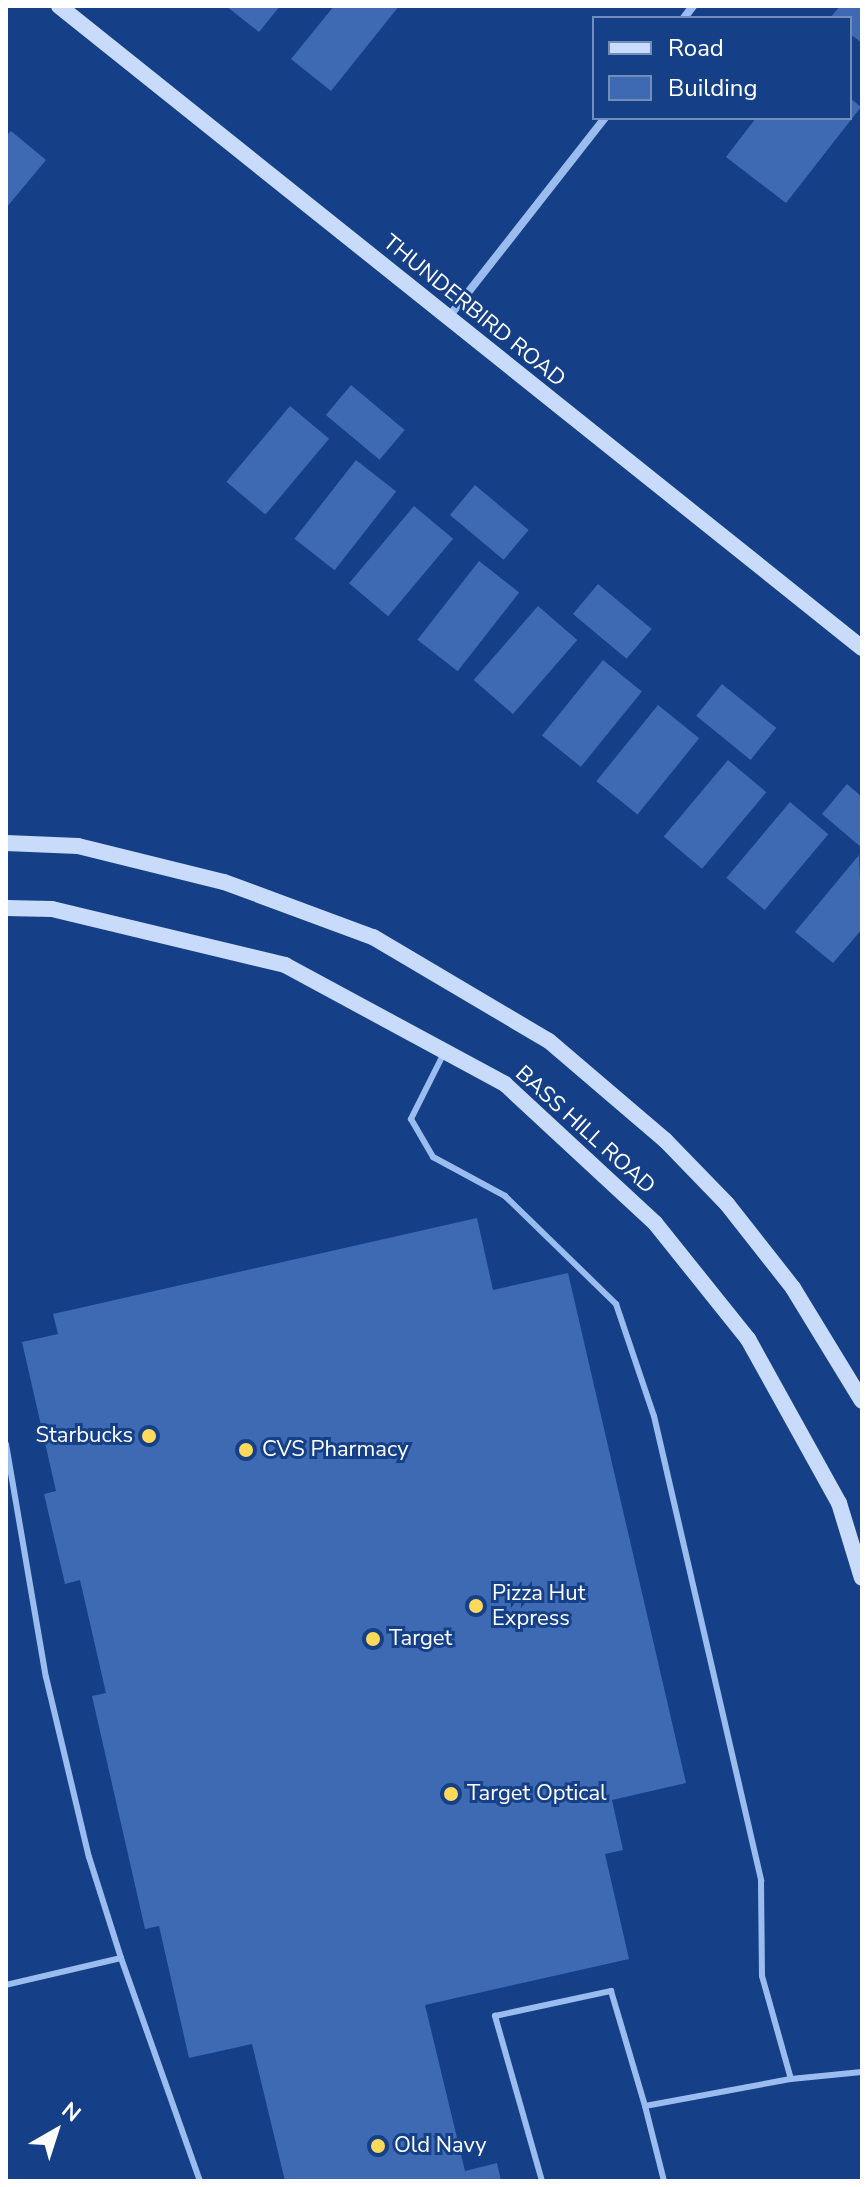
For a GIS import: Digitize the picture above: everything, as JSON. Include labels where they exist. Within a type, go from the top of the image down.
[{"type":"main road","name":"THUNDERBIRD ROAD","points":[[59,6],[862,648]]},
{"type":"main road","name":"BASS HILL ROAD","points":[[6,843],[78,846],[239,887],[373,937],[549,1041],[665,1140],[727,1204],[793,1288],[862,1401]]},
{"type":"main road","name":"BASS HILL ROAD","points":[[6,908],[52,909],[285,965],[505,1084],[655,1223],[748,1339],[839,1503],[862,1578]]},
{"type":"street","points":[[448,318],[603,120]]},
{"type":"lane","points":[[445,1052],[411,1119],[433,1157],[505,1196],[616,1304],[644,1388],[761,1881],[762,1976],[791,2079]]},
{"type":"lane","points":[[6,1444],[46,1677],[89,1857],[121,1958],[200,2181]]},
{"type":"lane","points":[[6,1985],[121,1958]]},
{"type":"lane","points":[[542,2181],[495,2016],[611,1991],[664,2181]]},
{"type":"lane","points":[[645,2106],[791,2079],[862,2072]]},
{"type":"building","points":[[226,6],[280,6],[259,32]]},
{"type":"building","points":[[334,6],[399,6],[331,91],[291,59]]},
{"type":"building","points":[[840,6],[862,6],[862,43],[852,36],[852,16],[832,16]]},
{"type":"building","points":[[852,100],[861,107],[852,119]]},
{"type":"building","points":[[754,120],[851,120],[786,203],[726,157]]},
{"type":"building","points":[[11,131],[46,160],[6,208],[6,136]]},
{"type":"building","points":[[351,385],[405,430],[380,460],[326,415]]},
{"type":"building","points":[[290,406],[329,439],[265,515],[226,482]]},
{"type":"building","points":[[356,460],[396,491],[335,570],[294,539]]},
{"type":"building","points":[[475,485],[529,530],[504,560],[450,515]]},
{"type":"building","points":[[414,506],[453,539],[388,616],[349,583]]},
{"type":"building","points":[[479,561],[519,592],[458,671],[417,640]]},
{"type":"building","points":[[598,584],[652,629],[627,659],[573,614]]},
{"type":"building","points":[[538,606],[577,640],[513,714],[474,680]]},
{"type":"building","points":[[603,660],[642,691],[581,767],[542,735]]},
{"type":"building","points":[[722,684],[776,728],[751,760],[696,716]]},
{"type":"building","points":[[658,705],[699,738],[638,815],[596,781]]},
{"type":"building","points":[[728,760],[766,792],[702,869],[664,837]]},
{"type":"building","points":[[847,784],[862,797],[862,848],[822,814]]},
{"type":"building","points":[[790,802],[828,834],[765,910],[726,878]]},
{"type":"building","points":[[859,855],[862,929],[833,963],[795,932]]},
{"type":"building","name":"Target","points":[[477,1218],[493,1290],[568,1273],[686,1783],[612,1800],[623,1850],[605,1854],[629,1959],[425,2005],[465,2171],[497,2163],[501,2181],[285,2181],[252,2044],[189,2058],[159,1926],[145,1929],[92,1696],[106,1693],[80,1580],[65,1584],[44,1494],[56,1491],[22,1342],[58,1334],[53,1314]]},
{"type":"place","name":"Starbucks","points":[[149,1436]]},
{"type":"place","name":"CVS Pharmacy","points":[[246,1450]]},
{"type":"place","name":"Pizza Hut Express","points":[[476,1606]]},
{"type":"place","name":"Target","points":[[373,1639]]},
{"type":"place","name":"Target Optical","points":[[451,1794]]},
{"type":"place","name":"Old Navy","points":[[378,2146]]}]
